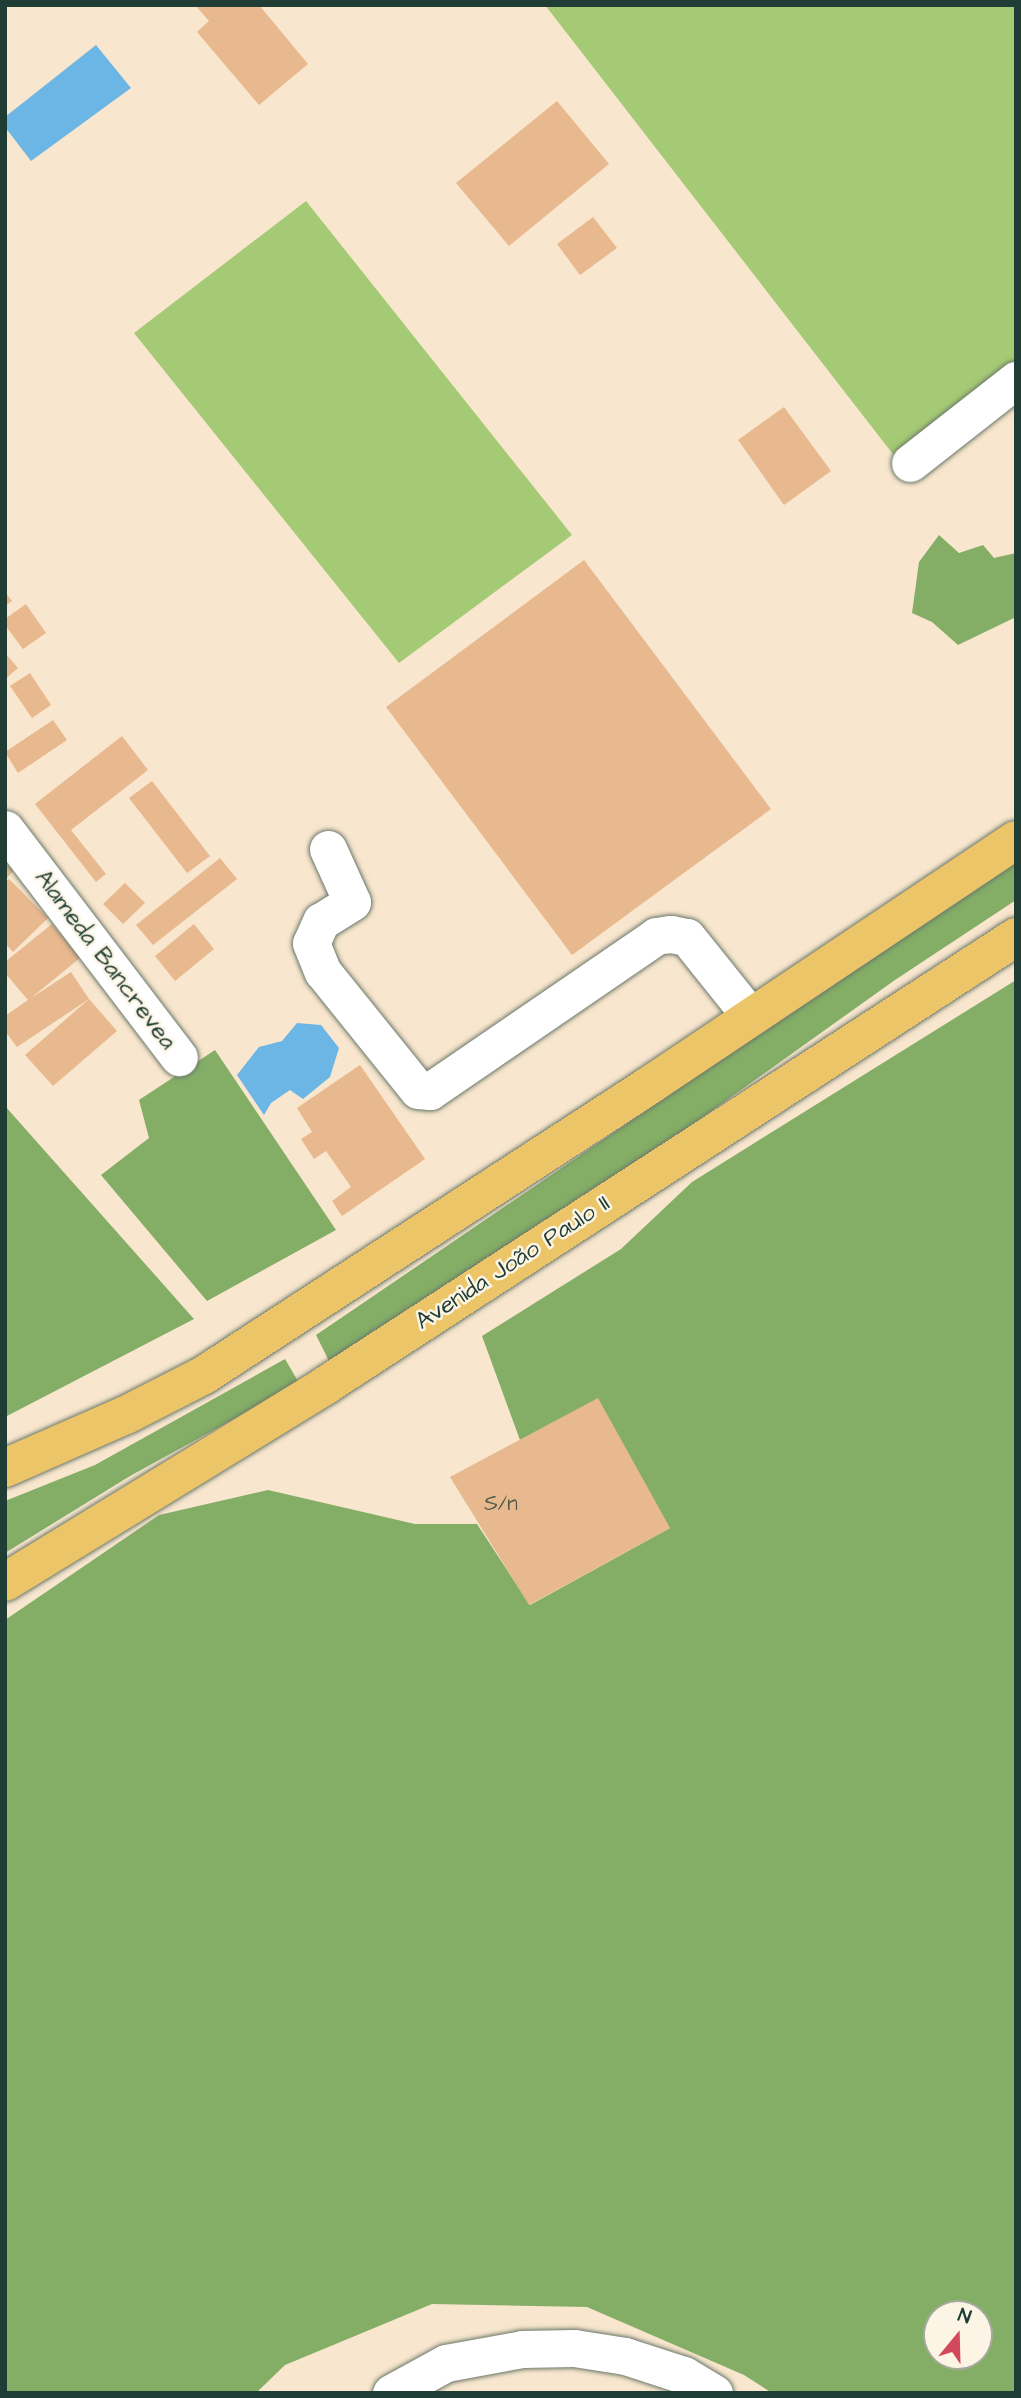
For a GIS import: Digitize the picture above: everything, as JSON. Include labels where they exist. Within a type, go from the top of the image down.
[{"type":"main road","points":[[5,1468],[126,1415],[204,1374],[751,1017],[1016,840]]},
{"type":"main road","name":"Avenida João Paulo II","points":[[5,1582],[326,1385],[1016,937]]},
{"type":"street","points":[[910,463],[1016,380]]},
{"type":"street","name":"Alameda Bancrevea","points":[[5,829],[179,1057]]},
{"type":"street","points":[[328,849],[352,902],[321,921],[311,943],[323,972],[418,1090],[430,1091],[656,936],[671,934],[687,937],[751,1017]]},
{"type":"street","points":[[391,2393],[446,2363],[522,2349],[574,2348],[625,2356],[684,2375],[714,2393]]},
{"type":"green space","points":[[545,5],[1016,5],[1016,372],[899,462]]},
{"type":"green space","points":[[306,201],[572,535],[399,663],[134,333]]},
{"type":"green space","points":[[939,535],[959,553],[983,545],[994,558],[1016,553],[1016,617],[958,645],[932,622],[912,613],[919,562]]},
{"type":"green space","points":[[1016,859],[1016,900],[895,980],[612,1182],[329,1361],[316,1335]]},
{"type":"green space","points":[[1016,980],[1016,2393],[772,2393],[744,2375],[587,2307],[432,2304],[285,2365],[256,2393],[5,2393],[5,1620],[159,1515],[268,1490],[415,1524],[477,1524],[530,1605],[670,1528],[520,1440],[482,1336],[621,1249],[692,1182]]},
{"type":"green space","points":[[215,1050],[336,1230],[207,1301],[101,1175],[149,1138],[139,1100]]},
{"type":"green space","points":[[5,1106],[194,1319],[5,1417]]},
{"type":"green space","points":[[285,1359],[299,1383],[130,1476],[5,1553],[5,1501],[95,1465]]},
{"type":"water","points":[[96,45],[131,88],[31,161],[5,127],[5,117]]},
{"type":"water","points":[[297,1023],[321,1025],[339,1048],[330,1077],[303,1099],[290,1090],[271,1103],[264,1115],[237,1075],[259,1047],[282,1041]]},
{"type":"building","points":[[195,5],[259,5],[308,64],[259,105],[197,32],[209,21]]},
{"type":"building","points":[[557,101],[609,164],[509,246],[456,183]]},
{"type":"building","points":[[593,217],[617,248],[580,275],[557,244]]},
{"type":"building","points":[[784,407],[831,471],[784,505],[738,440]]},
{"type":"building","points":[[584,560],[771,809],[572,955],[386,707]]},
{"type":"building","points":[[5,592],[12,601],[5,606]]},
{"type":"building","points":[[26,604],[46,633],[23,649],[5,625],[5,619]]},
{"type":"building","points":[[5,653],[18,668],[5,679]]},
{"type":"building","points":[[30,673],[51,705],[32,718],[10,686]]},
{"type":"building","points":[[53,720],[67,740],[18,773],[5,752]]},
{"type":"building","points":[[122,736],[148,770],[71,830],[106,874],[96,882],[35,804]]},
{"type":"building","points":[[152,781],[210,856],[187,873],[129,798]]},
{"type":"building","points":[[220,858],[237,879],[153,945],[136,925]]},
{"type":"building","points":[[5,863],[14,870],[5,880]]},
{"type":"building","points":[[9,879],[48,918],[13,952],[5,943],[5,882]]},
{"type":"building","points":[[125,883],[145,903],[123,924],[103,904]]},
{"type":"building","points":[[52,924],[80,958],[31,998],[71,972],[89,999],[17,1047],[5,1031],[5,1016],[28,1000],[5,973],[5,962]]},
{"type":"building","points":[[194,924],[214,949],[175,981],[155,956]]},
{"type":"building","points":[[89,999],[117,1031],[53,1086],[25,1055]]},
{"type":"building","points":[[360,1065],[425,1159],[342,1216],[332,1201],[351,1187],[326,1151],[314,1159],[301,1139],[312,1132],[297,1108]]},
{"type":"building","points":[[598,1398],[670,1528],[529,1605],[450,1477]]}]
